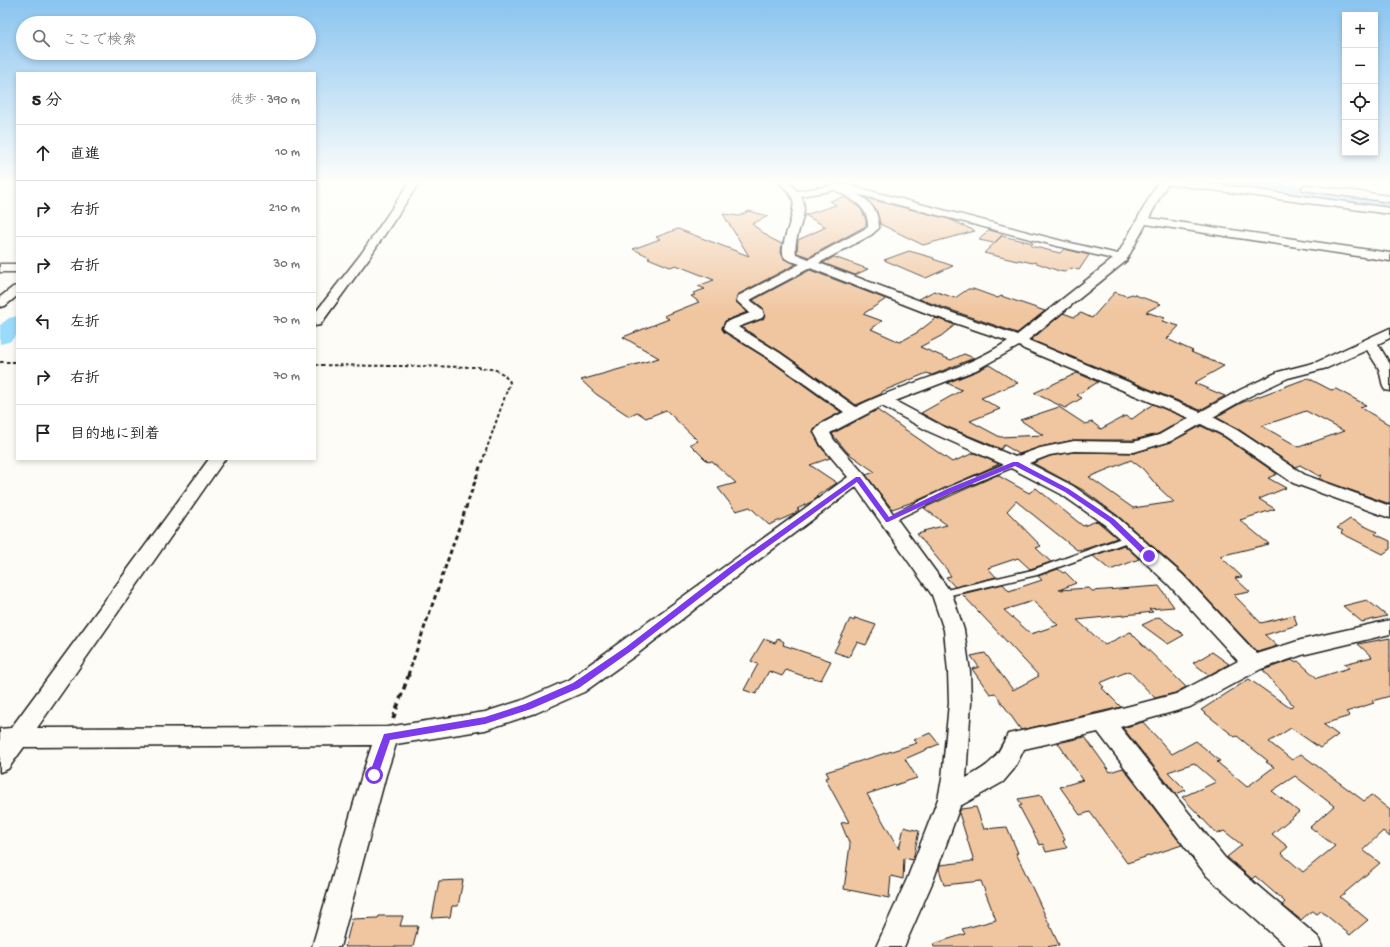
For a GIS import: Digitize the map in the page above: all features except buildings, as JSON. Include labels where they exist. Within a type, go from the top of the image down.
[{"type":"street","points":[[316,321],[365,256],[386,224]]},
{"type":"street","points":[[796,224],[788,249],[790,256],[939,313],[1019,340],[1030,346],[1202,418],[1231,433],[1299,479],[1390,512]]},
{"type":"street","points":[[856,414],[775,356],[730,328],[731,326],[756,314],[757,312],[743,301],[743,299],[808,263],[867,233],[873,228],[874,224]]},
{"type":"street","points":[[985,224],[1122,258]]},
{"type":"street","points":[[890,947],[920,881],[950,799],[954,779],[959,711],[959,672],[954,630],[942,594],[858,478],[830,446],[822,432],[827,427],[882,400],[977,365],[1002,352],[1122,258],[1141,224]]},
{"type":"street","points":[[1171,224],[1390,257]]},
{"type":"street","points":[[0,268],[16,268]]},
{"type":"street","points":[[0,303],[16,291]]},
{"type":"street","points":[[1015,463],[1046,451],[1074,446],[1134,446],[1165,438],[1245,393],[1283,375],[1322,365],[1390,332]]},
{"type":"street","points":[[1370,343],[1386,369],[1390,387]]},
{"type":"street","points":[[882,400],[936,429],[1015,463],[1067,490],[1111,521],[1176,580],[1253,663]]},
{"type":"street","points":[[0,762],[8,738],[216,460]]},
{"type":"street","points":[[8,738],[387,736],[485,721],[528,707],[576,686],[858,478]]},
{"type":"street","points":[[950,799],[994,775],[1006,762],[1016,741],[1103,722],[1182,701],[1253,663],[1302,648],[1390,627]]},
{"type":"street","points":[[1103,722],[1216,867],[1308,947]]},
{"type":"street","points":[[326,947],[374,775],[387,736]]},
{"type":"lane","points":[[888,520],[950,490],[1015,463]]},
{"type":"lane","points":[[942,594],[1034,573],[1130,538]]},
{"type":"path","points":[[0,362],[16,362]]},
{"type":"path","points":[[316,365],[492,368],[502,373],[510,382],[387,736]]},
{"type":"waterway","points":[[0,337],[16,324]]},
{"type":"route","points":[[374,775],[387,736],[485,721],[528,707],[576,686],[858,478],[888,520],[950,490],[1015,463],[1067,490],[1111,521],[1149,556]]}]
